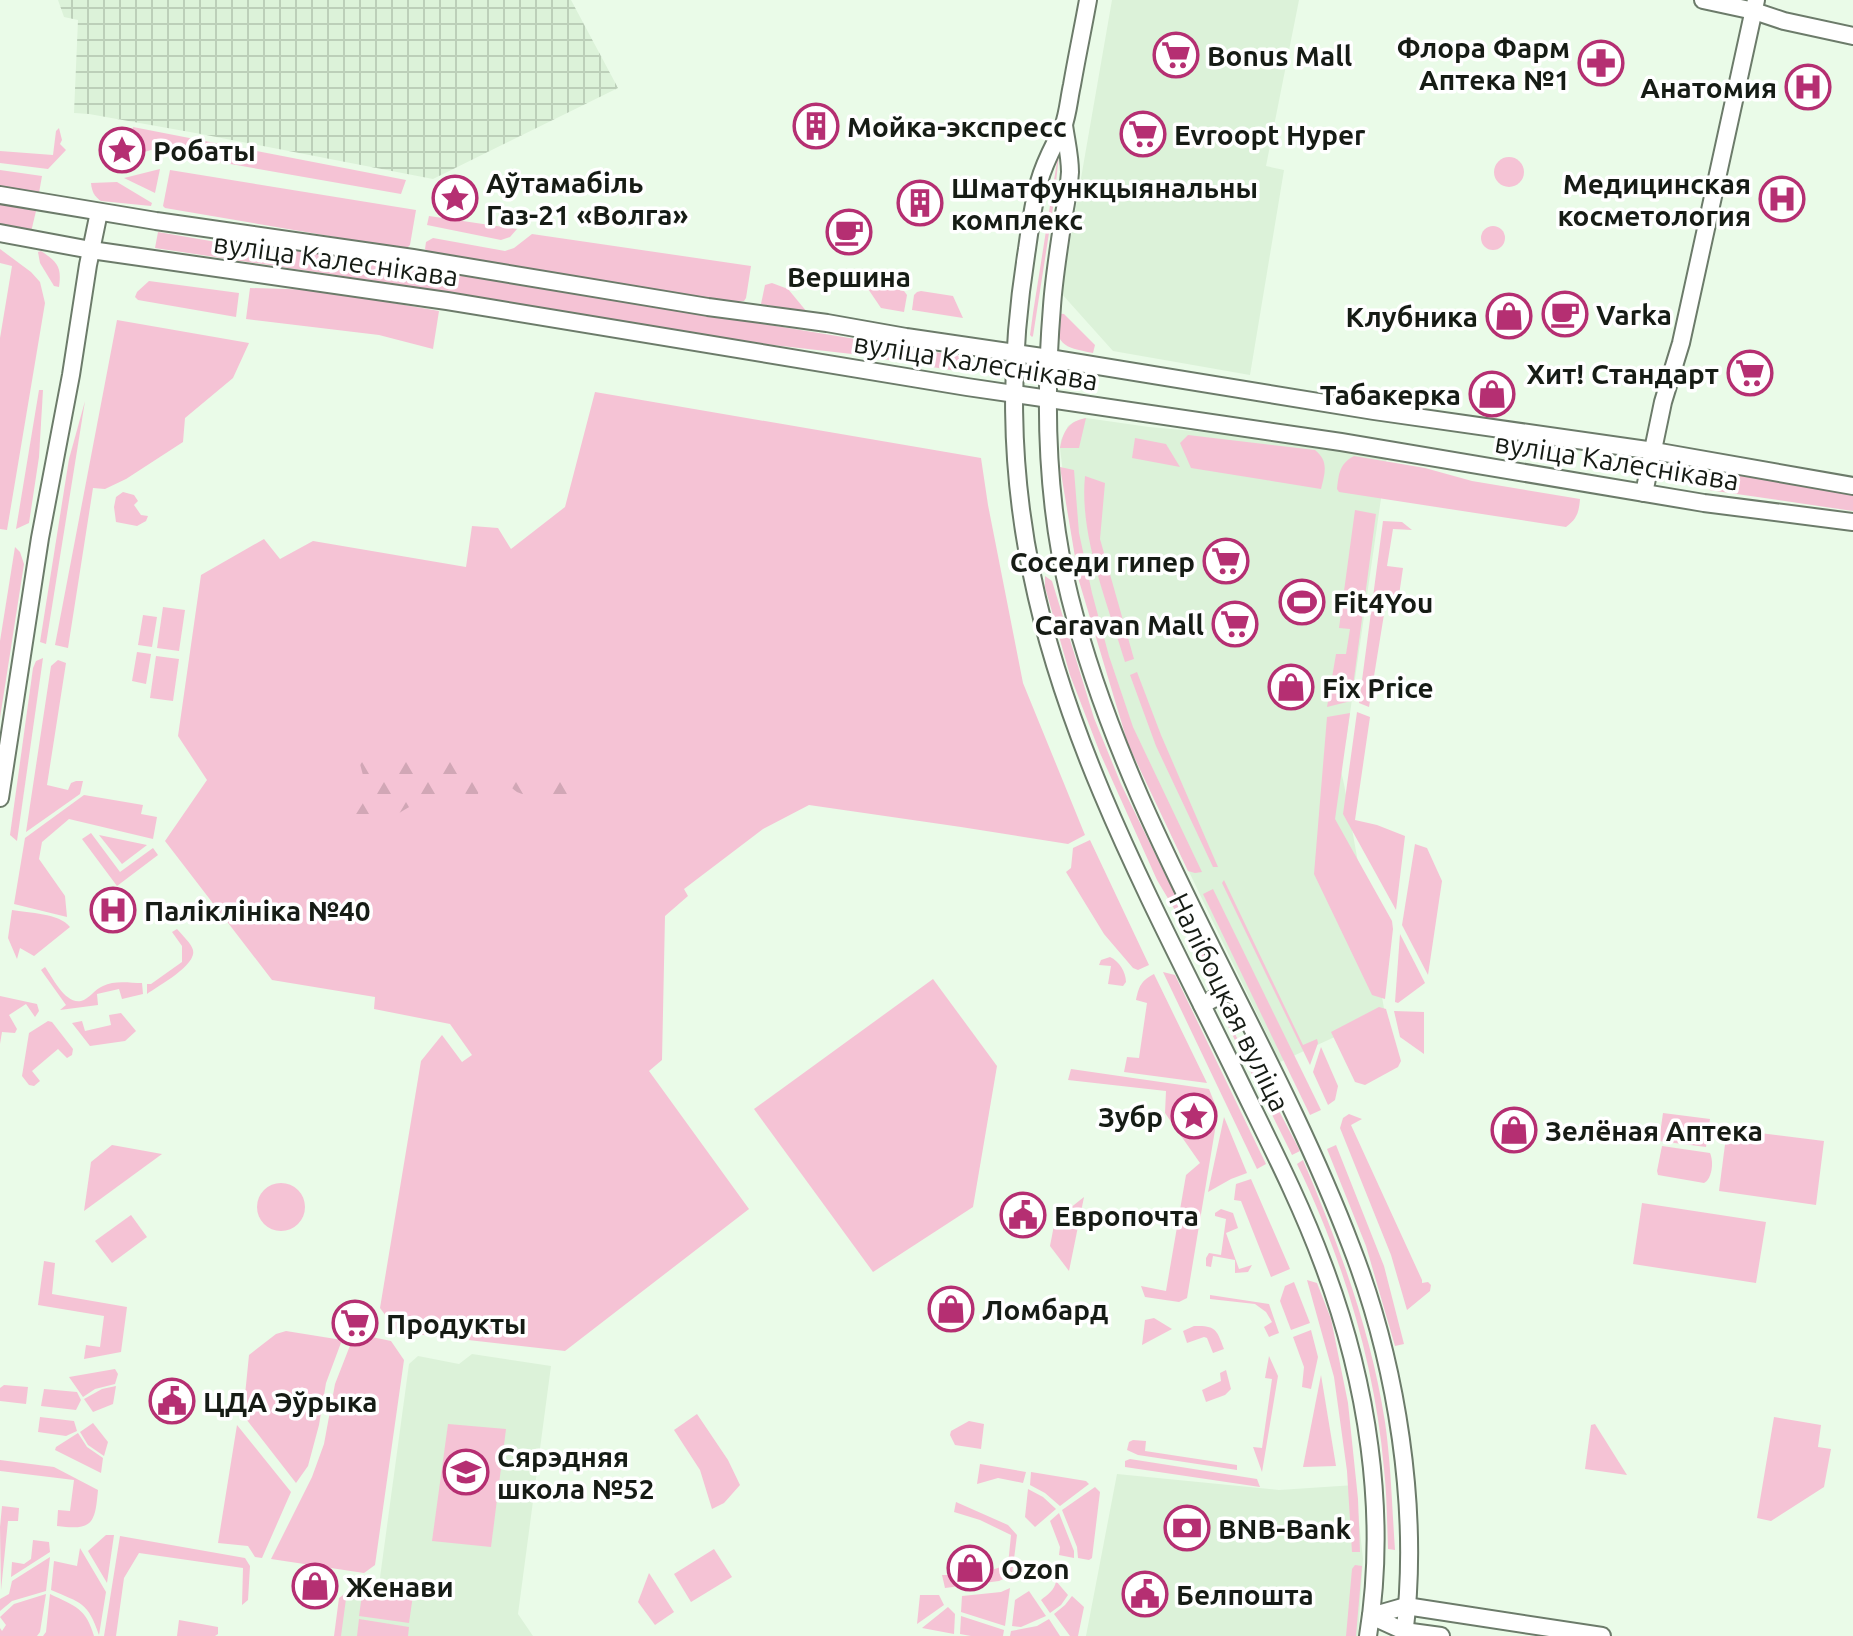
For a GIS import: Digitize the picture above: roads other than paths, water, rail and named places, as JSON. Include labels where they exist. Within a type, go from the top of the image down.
[{"type":"main road","points":[[1064,125],[1088,0]]},
{"type":"main road","points":[[1703,0],[1755,5],[1784,21],[1853,36]]},
{"type":"main road","points":[[1644,493],[1663,402],[1681,343],[1755,5]]},
{"type":"main road","name":"Налібоцкая вуліца","points":[[1064,125],[1047,156],[1036,193],[1020,287],[1014,353],[1014,443],[1025,534],[1040,612],[1057,674],[1103,794],[1303,1216],[1345,1331],[1364,1414],[1373,1488],[1375,1560],[1368,1636]]},
{"type":"main road","name":"Налібоцкая вуліца","points":[[1064,125],[1070,169],[1056,266],[1048,400],[1053,513],[1060,558],[1079,631],[1128,769],[1184,893],[1311,1151],[1351,1245],[1375,1318],[1400,1430],[1409,1561],[1404,1634]]},
{"type":"main road","name":"вуліца Калеснікава","points":[[0,195],[1374,411],[1654,451],[1853,486]]},
{"type":"main road","points":[[0,798],[40,538],[99,212]]},
{"type":"main road","name":"вуліца Калеснікава","points":[[0,233],[91,250],[432,299],[1048,400],[1341,442],[1704,503],[1853,522]]},
{"type":"main road","points":[[1202,1005],[1232,989]]},
{"type":"main road","points":[[1371,1616],[1406,1606],[1602,1636]]},
{"type":"main road","points":[[1371,1616],[1404,1634],[1441,1636]]},
{"type":"place","name":"Bonus Mall","points":[[1176,55]]},
{"type":"place","name":"Флора Фарм Аптека №1","points":[[1601,63]]},
{"type":"place","name":"Анатомия","points":[[1808,87]]},
{"type":"place","name":"Мойка-экспресс","points":[[816,126]]},
{"type":"place","name":"Evroopt Hyper","points":[[1143,134]]},
{"type":"place","name":"Робаты","points":[[122,150]]},
{"type":"place","name":"Аўтамабіль Газ-21 «Волга»","points":[[455,198]]},
{"type":"place","name":"Медицинская косметология","points":[[1782,199]]},
{"type":"place","name":"Шматфункцыянальны комплекс","points":[[920,203]]},
{"type":"place","name":"Вершина","points":[[849,232]]},
{"type":"place","name":"Varka","points":[[1565,314]]},
{"type":"place","name":"Клубника","points":[[1509,316]]},
{"type":"place","name":"Хит! Стандарт","points":[[1750,373]]},
{"type":"place","name":"Табакерка","points":[[1492,394]]},
{"type":"place","name":"Соседи гипер","points":[[1226,561]]},
{"type":"place","name":"Fit4You","points":[[1302,602]]},
{"type":"place","name":"Caravan Mall","points":[[1235,624]]},
{"type":"place","name":"Fix Price","points":[[1291,687]]},
{"type":"place","name":"Паліклініка №40","points":[[113,910]]},
{"type":"place","name":"Зубр","points":[[1194,1116]]},
{"type":"place","name":"Зелёная Аптека","points":[[1514,1130]]},
{"type":"place","name":"Европочта","points":[[1023,1215]]},
{"type":"place","name":"Ломбард","points":[[951,1309]]},
{"type":"place","name":"Продукты","points":[[355,1323]]},
{"type":"place","name":"ЦДА Эўрыка","points":[[172,1401]]},
{"type":"place","name":"Сярэдняя школа №52","points":[[466,1472]]},
{"type":"place","name":"BNB-Bank","points":[[1187,1528]]},
{"type":"place","name":"Ozon","points":[[970,1568]]},
{"type":"place","name":"Женави","points":[[315,1586]]},
{"type":"place","name":"Белпошта","points":[[1145,1594]]}]
